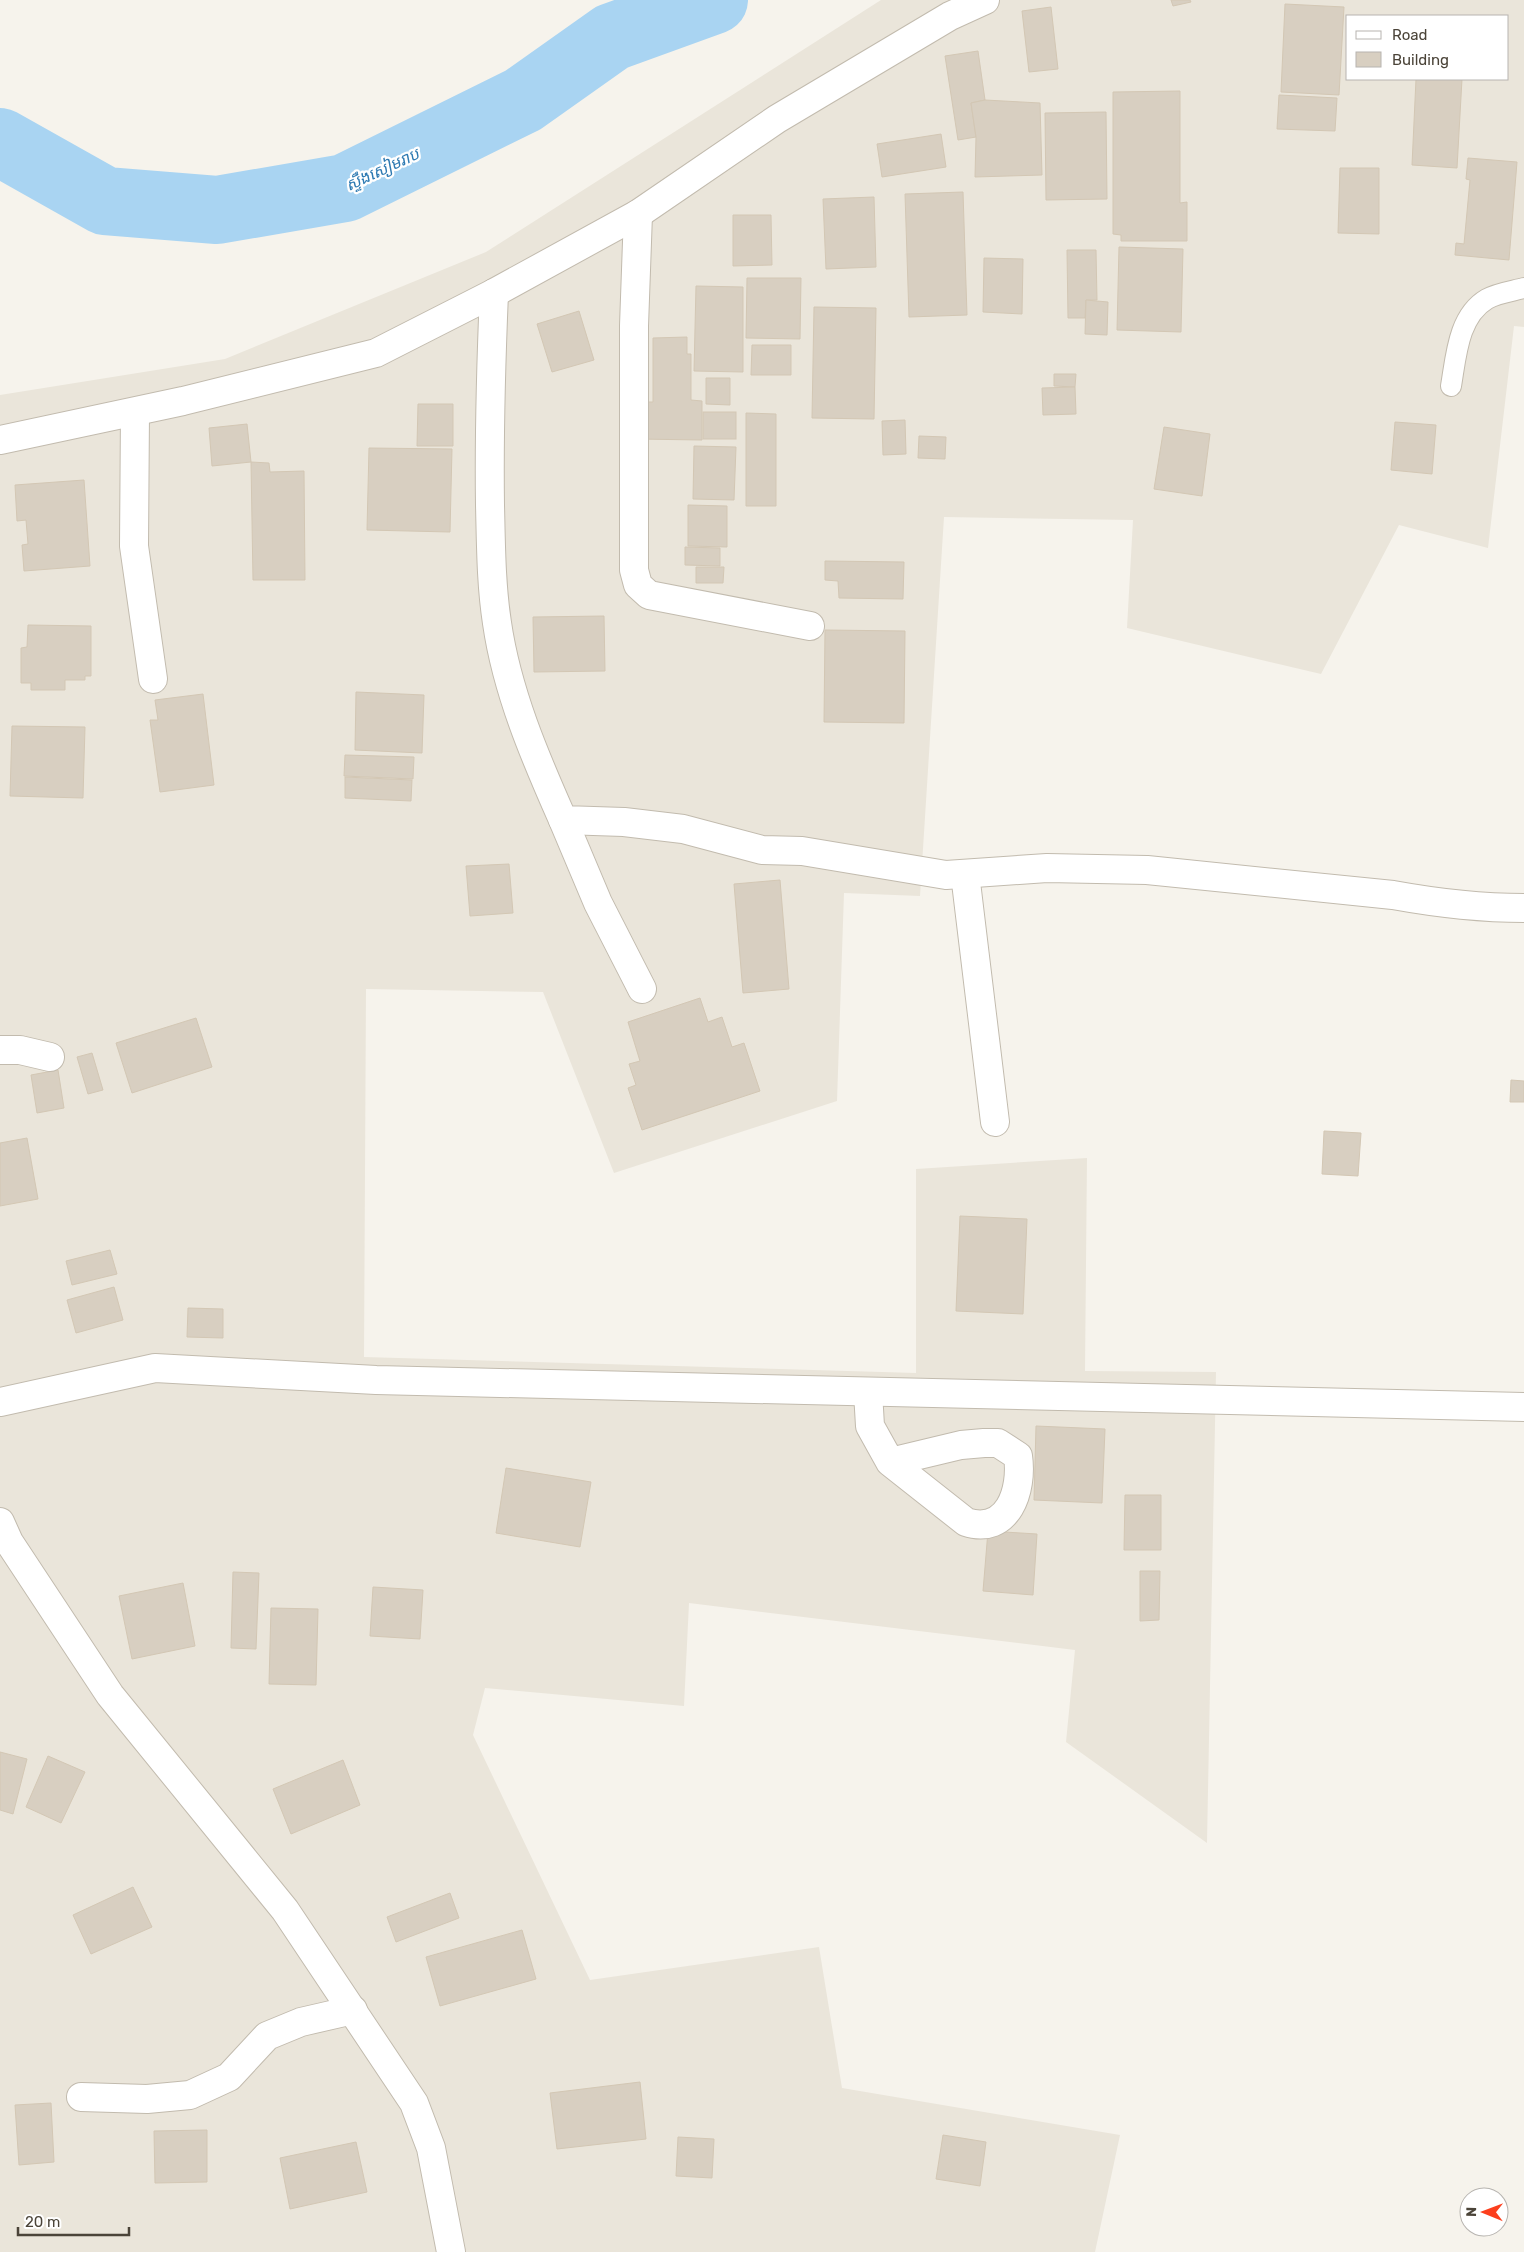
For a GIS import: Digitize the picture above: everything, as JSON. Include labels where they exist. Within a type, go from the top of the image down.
[{"type":"street","points":[[0,440],[135,412],[376,353],[494,293],[638,214],[801,104],[950,16],[985,0]]},
{"type":"street","points":[[638,214],[633,477],[634,570],[638,585],[649,595],[810,626]]},
{"type":"street","points":[[494,293],[489,425],[491,567],[497,624],[513,694],[539,766],[598,903],[642,989]]},
{"type":"street","points":[[135,412],[134,546],[153,678]]},
{"type":"street","points":[[563,820],[624,822],[683,828],[762,850],[802,851],[946,875],[1047,868],[1147,870],[1394,895],[1433,903],[1493,908],[1524,908]]},
{"type":"street","points":[[964,874],[995,1122]]},
{"type":"street","points":[[0,1050],[20,1050],[50,1057]]},
{"type":"street","points":[[0,1402],[155,1368],[376,1380],[1524,1407]]},
{"type":"street","points":[[868,1392],[870,1426],[890,1462]]},
{"type":"street","points":[[0,1522],[9,1542],[110,1695],[284,1910],[414,2103],[431,2148],[450,2252]]},
{"type":"street","points":[[81,2098],[147,2099],[190,2095],[229,2076],[267,2036],[301,2022],[352,2010]]},
{"type":"lane","points":[[1451,386],[1459,340],[1468,318],[1486,299],[1524,288]]},
{"type":"lane","points":[[450,2252],[462,2252]]},
{"type":"shaded area","points":[[881,0],[1524,0],[1524,327],[1514,326],[1488,548],[1399,525],[1321,674],[1127,628],[1133,520],[944,517],[920,896],[844,893],[837,1101],[614,1173],[543,992],[366,989],[364,1357],[916,1373],[916,1169],[1087,1158],[1085,1371],[1216,1372],[1207,1843],[1066,1742],[1075,1650],[689,1603],[684,1706],[485,1688],[473,1735],[590,1980],[819,1947],[842,2088],[1120,2135],[1095,2252],[0,2252],[0,395],[225,359],[486,252]]},
{"type":"building","points":[[1171,0],[1190,0],[1191,2],[1173,6]]},
{"type":"building","points":[[1285,4],[1344,7],[1339,95],[1281,92]]},
{"type":"building","points":[[1051,7],[1058,69],[1029,72],[1022,11]]},
{"type":"building","points":[[978,51],[985,100],[971,103],[976,137],[958,140],[945,56]]},
{"type":"building","points":[[1416,80],[1462,80],[1457,168],[1412,165]]},
{"type":"building","points":[[1180,91],[1180,203],[1187,202],[1187,241],[1121,241],[1121,235],[1113,234],[1113,92]]},
{"type":"building","points":[[1279,95],[1337,98],[1335,131],[1277,129]]},
{"type":"building","points":[[985,100],[1040,103],[1042,175],[975,177],[976,137],[971,103]]},
{"type":"building","points":[[1106,112],[1107,199],[1046,200],[1045,113]]},
{"type":"building","points":[[941,134],[946,167],[882,177],[877,144]]},
{"type":"building","points":[[1468,158],[1517,162],[1509,260],[1455,255],[1456,243],[1464,244],[1470,180],[1466,179]]},
{"type":"building","points":[[1340,168],[1379,168],[1379,234],[1338,233]]},
{"type":"building","points":[[963,192],[967,315],[909,317],[905,194]]},
{"type":"building","points":[[874,197],[876,267],[826,269],[823,199]]},
{"type":"building","points":[[733,215],[771,215],[772,265],[733,266]]},
{"type":"building","points":[[1119,247],[1183,249],[1181,332],[1117,330]]},
{"type":"building","points":[[1067,250],[1096,250],[1097,300],[1086,300],[1085,318],[1068,318]]},
{"type":"building","points":[[984,258],[1023,259],[1022,314],[983,312]]},
{"type":"building","points":[[747,278],[801,278],[800,339],[746,338]]},
{"type":"building","points":[[696,286],[743,287],[743,372],[694,371]]},
{"type":"building","points":[[1086,300],[1108,302],[1107,335],[1085,334]]},
{"type":"building","points":[[814,307],[876,308],[874,419],[812,418]]},
{"type":"building","points":[[579,311],[594,360],[552,372],[537,324]]},
{"type":"building","points":[[687,337],[687,354],[691,354],[691,400],[702,401],[702,440],[636,439],[637,402],[653,402],[653,338]]},
{"type":"building","points":[[752,345],[791,345],[791,375],[751,375]]},
{"type":"building","points":[[1054,374],[1076,374],[1075,387],[1054,386]]},
{"type":"building","points":[[706,378],[730,378],[730,405],[706,404]]},
{"type":"building","points":[[1075,387],[1076,414],[1043,415],[1042,388]]},
{"type":"building","points":[[418,404],[453,404],[453,446],[417,446]]},
{"type":"building","points":[[703,412],[736,412],[736,439],[703,439]]},
{"type":"building","points":[[746,413],[776,414],[776,506],[746,506]]},
{"type":"building","points":[[905,420],[906,454],[883,455],[882,421]]},
{"type":"building","points":[[1395,422],[1436,425],[1432,474],[1391,470]]},
{"type":"building","points":[[247,424],[251,462],[212,466],[209,428]]},
{"type":"building","points":[[1164,427],[1210,434],[1202,496],[1154,489]]},
{"type":"building","points":[[919,436],[946,437],[945,459],[918,458]]},
{"type":"building","points":[[694,446],[736,447],[734,500],[693,499]]},
{"type":"building","points":[[369,448],[452,449],[450,532],[367,530]]},
{"type":"building","points":[[251,462],[269,463],[270,472],[304,471],[305,580],[253,580]]},
{"type":"building","points":[[84,480],[90,566],[24,571],[22,545],[28,544],[26,520],[17,521],[15,485]]},
{"type":"building","points":[[688,505],[727,506],[727,547],[688,546]]},
{"type":"building","points":[[685,547],[720,548],[720,566],[685,565]]},
{"type":"building","points":[[825,561],[904,562],[903,599],[839,598],[838,581],[825,580]]},
{"type":"building","points":[[696,567],[724,567],[723,583],[696,583]]},
{"type":"building","points":[[604,616],[605,671],[534,672],[533,617]]},
{"type":"building","points":[[28,625],[91,626],[91,676],[85,676],[85,680],[65,680],[65,690],[31,690],[31,683],[21,683],[21,648],[27,647]]},
{"type":"building","points":[[825,630],[905,631],[904,723],[824,722]]},
{"type":"building","points":[[356,692],[424,695],[422,753],[355,750]]},
{"type":"building","points":[[203,694],[214,785],[160,792],[150,720],[158,720],[155,700]]},
{"type":"building","points":[[12,726],[85,727],[83,798],[10,796]]},
{"type":"building","points":[[345,755],[414,757],[413,779],[344,776]]},
{"type":"building","points":[[345,777],[412,780],[411,801],[345,798]]},
{"type":"building","points":[[509,864],[513,913],[470,916],[466,866]]},
{"type":"building","points":[[780,880],[789,989],[743,993],[734,884]]},
{"type":"building","points":[[700,998],[708,1022],[722,1017],[732,1047],[744,1043],[760,1091],[642,1130],[628,1088],[636,1085],[629,1064],[640,1061],[628,1022]]},
{"type":"building","points":[[196,1018],[212,1067],[132,1093],[116,1043]]},
{"type":"building","points":[[92,1053],[103,1090],[88,1094],[77,1057]]},
{"type":"building","points":[[58,1070],[64,1108],[37,1113],[31,1075]]},
{"type":"building","points":[[1511,1080],[1524,1081],[1524,1102],[1510,1102]]},
{"type":"building","points":[[1324,1131],[1361,1133],[1358,1176],[1322,1174]]},
{"type":"building","points":[[27,1138],[38,1199],[0,1206],[0,1143]]},
{"type":"building","points":[[960,1216],[1027,1219],[1023,1314],[956,1311]]},
{"type":"building","points":[[110,1250],[117,1274],[72,1285],[66,1261]]},
{"type":"building","points":[[114,1287],[123,1320],[76,1333],[67,1300]]},
{"type":"building","points":[[188,1308],[223,1309],[223,1338],[187,1337]]},
{"type":"building","points":[[1036,1426],[1105,1429],[1102,1503],[1034,1500]]},
{"type":"building","points":[[506,1468],[591,1482],[580,1547],[496,1533]]},
{"type":"building","points":[[1125,1495],[1161,1495],[1161,1550],[1124,1550]]},
{"type":"building","points":[[988,1531],[1037,1534],[1033,1595],[983,1591]]},
{"type":"building","points":[[1140,1571],[1160,1571],[1159,1620],[1140,1621]]},
{"type":"building","points":[[233,1572],[259,1573],[256,1649],[231,1648]]},
{"type":"building","points":[[183,1583],[195,1646],[132,1659],[119,1596]]},
{"type":"building","points":[[373,1587],[423,1590],[420,1639],[370,1636]]},
{"type":"building","points":[[271,1608],[318,1609],[316,1685],[269,1684]]},
{"type":"building","points":[[0,1752],[27,1759],[13,1814],[0,1810]]},
{"type":"building","points":[[48,1756],[85,1772],[61,1823],[26,1807]]},
{"type":"building","points":[[343,1760],[360,1805],[291,1834],[273,1789]]},
{"type":"building","points":[[133,1887],[152,1927],[91,1954],[73,1915]]},
{"type":"building","points":[[450,1893],[459,1918],[396,1942],[387,1917]]},
{"type":"building","points":[[522,1930],[536,1979],[440,2006],[426,1957]]},
{"type":"building","points":[[640,2082],[646,2139],[557,2149],[550,2093]]},
{"type":"building","points":[[51,2103],[54,2162],[19,2165],[15,2105]]},
{"type":"building","points":[[207,2130],[207,2182],[155,2183],[154,2131]]},
{"type":"building","points":[[943,2135],[986,2142],[980,2186],[936,2179]]},
{"type":"building","points":[[678,2137],[714,2139],[712,2178],[676,2176]]},
{"type":"building","points":[[356,2142],[367,2192],[290,2209],[280,2158]]},
{"type":"waterway","name":"ស្ទឹងសៀមរាប","points":[[0,142],[105,201],[217,210],[345,188],[523,100],[612,37],[714,0]]}]
